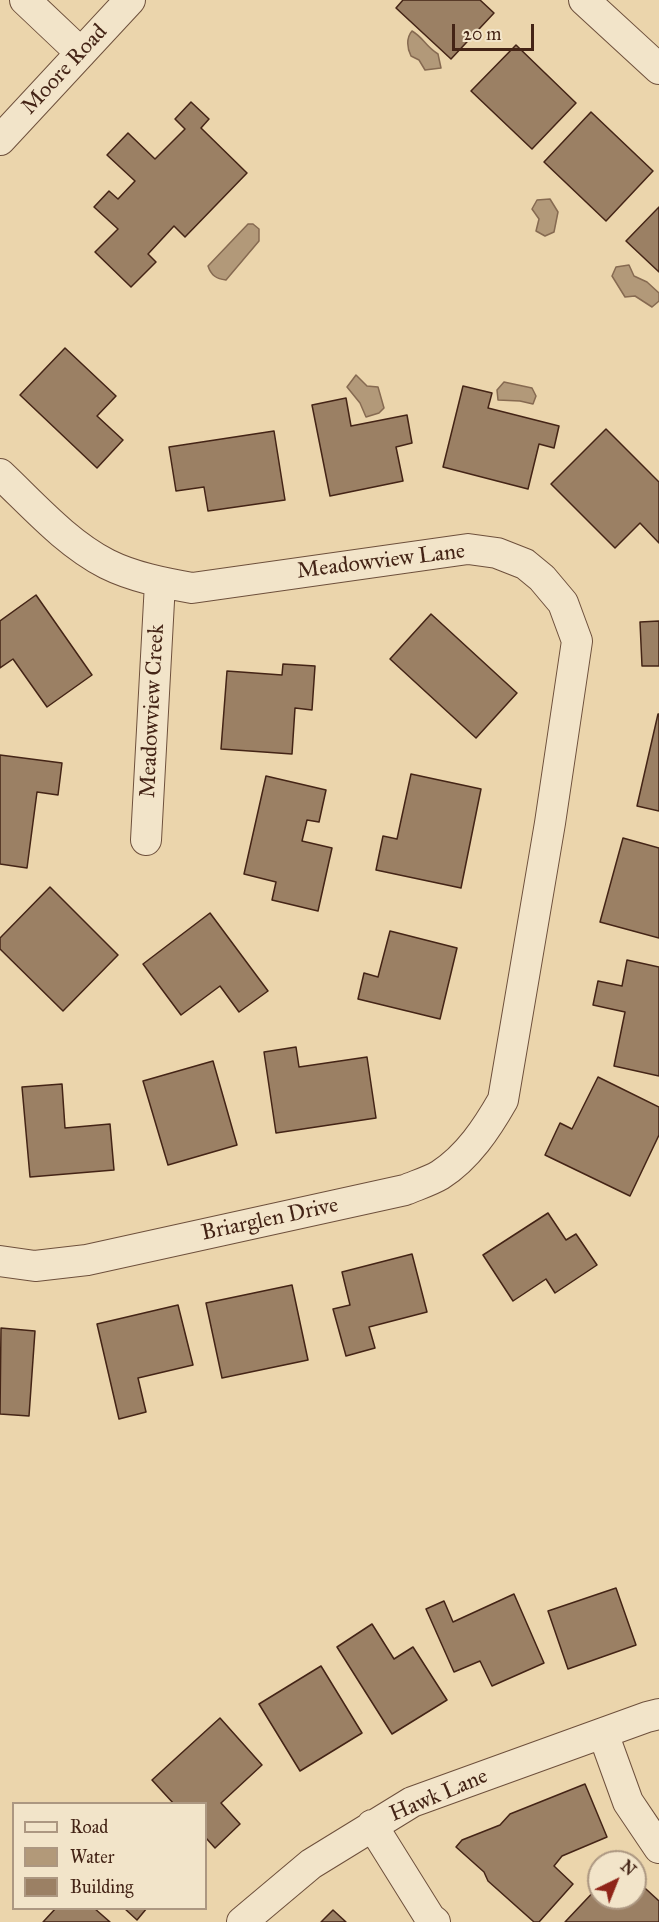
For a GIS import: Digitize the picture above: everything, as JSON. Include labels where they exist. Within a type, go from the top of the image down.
[{"type":"street","points":[[25,0],[81,53]]},
{"type":"street","name":"Moore Road","points":[[0,140],[130,0]]},
{"type":"street","points":[[584,0],[659,69]]},
{"type":"street","name":"Meadowview Lane","points":[[0,474],[71,540],[107,564],[160,583],[192,588],[468,549],[497,553],[525,564],[542,578],[562,603],[577,641],[550,823],[503,1100]]},
{"type":"street","name":"Meadowview Creek","points":[[146,840],[160,583]]},
{"type":"street","name":"Briarglen Drive","points":[[0,1261],[35,1266],[87,1260],[405,1190],[439,1175],[461,1159],[487,1127],[503,1100]]},
{"type":"street","name":"Hawk Lane","points":[[242,1922],[312,1864],[412,1802],[659,1714]]},
{"type":"street","points":[[603,1733],[628,1802],[659,1848]]},
{"type":"street","points":[[372,1825],[430,1918],[435,1922]]},
{"type":"water","points":[[412,31],[438,54],[441,68],[425,70],[419,60],[411,56],[408,43]]},
{"type":"water","points":[[550,199],[558,212],[554,232],[545,236],[536,231],[539,219],[532,209],[537,200]]},
{"type":"water","points":[[248,224],[253,224],[259,229],[259,241],[226,280],[217,278],[208,266]]},
{"type":"water","points":[[629,265],[634,276],[647,282],[659,293],[659,301],[652,307],[635,296],[625,297],[612,276],[616,267]]},
{"type":"water","points":[[356,375],[367,386],[378,387],[384,408],[379,413],[366,417],[360,403],[347,387]]},
{"type":"water","points":[[504,382],[532,388],[536,396],[533,404],[498,400],[497,390]]},
{"type":"building","points":[[403,0],[480,0],[494,13],[451,59],[396,8]]},
{"type":"building","points":[[516,45],[576,103],[532,149],[471,91]]},
{"type":"building","points":[[191,102],[209,119],[201,128],[247,173],[185,237],[174,226],[148,254],[156,262],[131,287],[95,252],[118,229],[94,207],[109,191],[118,199],[135,181],[107,155],[128,133],[155,159],[185,129],[175,119]]},
{"type":"building","points":[[591,112],[653,171],[606,221],[544,162]]},
{"type":"building","points":[[659,207],[659,272],[626,241]]},
{"type":"building","points":[[65,348],[116,396],[97,416],[123,440],[97,468],[20,395]]},
{"type":"building","points":[[463,386],[492,393],[488,408],[559,426],[554,448],[539,444],[528,489],[443,467]]},
{"type":"building","points":[[346,398],[351,426],[407,415],[412,443],[396,447],[403,481],[330,496],[312,405]]},
{"type":"building","points":[[606,429],[659,482],[659,543],[640,523],[615,548],[551,484]]},
{"type":"building","points":[[274,431],[285,500],[208,511],[204,487],[176,491],[169,447]]},
{"type":"building","points":[[36,595],[92,675],[47,707],[13,659],[0,668],[0,621]]},
{"type":"building","points":[[431,614],[517,693],[476,738],[390,659]]},
{"type":"building","points":[[659,621],[659,666],[642,666],[640,622]]},
{"type":"building","points":[[283,664],[315,666],[312,710],[295,708],[292,754],[221,749],[227,671],[282,675]]},
{"type":"building","points":[[659,714],[659,811],[637,806]]},
{"type":"building","points":[[0,755],[62,763],[58,795],[37,792],[27,868],[0,864]]},
{"type":"building","points":[[411,774],[481,789],[461,888],[376,870],[383,836],[397,839]]},
{"type":"building","points":[[266,776],[326,790],[319,822],[307,820],[302,841],[332,848],[318,911],[272,900],[276,882],[244,874]]},
{"type":"building","points":[[623,838],[659,848],[659,938],[600,922]]},
{"type":"building","points":[[50,887],[118,955],[63,1011],[0,949],[0,938]]},
{"type":"building","points":[[210,913],[268,991],[239,1012],[220,986],[181,1015],[143,964]]},
{"type":"building","points":[[390,931],[457,948],[440,1019],[358,999],[364,973],[378,977]]},
{"type":"building","points":[[627,960],[659,967],[659,1076],[614,1066],[625,1012],[593,1005],[598,981],[622,986]]},
{"type":"building","points":[[296,1047],[299,1067],[367,1057],[376,1118],[276,1133],[264,1052]]},
{"type":"building","points":[[213,1061],[237,1145],[168,1165],[143,1081]]},
{"type":"building","points":[[598,1077],[659,1107],[659,1135],[630,1196],[545,1155],[560,1123],[572,1129]]},
{"type":"building","points":[[62,1084],[65,1128],[110,1124],[114,1170],[30,1177],[22,1087]]},
{"type":"building","points":[[548,1213],[566,1240],[576,1234],[597,1265],[555,1293],[546,1279],[513,1301],[483,1255]]},
{"type":"building","points":[[412,1254],[427,1312],[369,1327],[375,1348],[346,1356],[333,1309],[350,1305],[342,1272]]},
{"type":"building","points":[[292,1285],[308,1360],[222,1378],[206,1303]]},
{"type":"building","points":[[178,1305],[193,1365],[138,1378],[146,1412],[119,1419],[97,1324]]},
{"type":"building","points":[[1,1328],[35,1331],[29,1416],[0,1414]]},
{"type":"building","points":[[616,1588],[636,1645],[568,1669],[548,1611]]},
{"type":"building","points":[[514,1594],[544,1663],[492,1686],[480,1661],[454,1672],[426,1609],[444,1601],[453,1622]]},
{"type":"building","points":[[372,1624],[394,1659],[413,1647],[447,1700],[392,1734],[337,1647]]},
{"type":"building","points":[[321,1666],[362,1733],[300,1771],[259,1704]]},
{"type":"building","points":[[220,1718],[262,1765],[221,1803],[240,1824],[215,1848],[207,1839],[207,1802],[172,1802],[152,1780]]},
{"type":"building","points":[[585,1784],[607,1837],[562,1856],[554,1866],[573,1884],[539,1922],[534,1922],[488,1881],[484,1872],[456,1847],[462,1840],[500,1825],[510,1814]]},
{"type":"building","points":[[647,1890],[659,1901],[659,1922],[565,1922],[587,1899],[587,1910],[647,1910]]},
{"type":"building","points":[[54,1910],[96,1910],[110,1922],[43,1922]]},
{"type":"building","points":[[126,1910],[145,1910],[137,1920]]},
{"type":"building","points":[[333,1910],[346,1922],[321,1922]]}]
